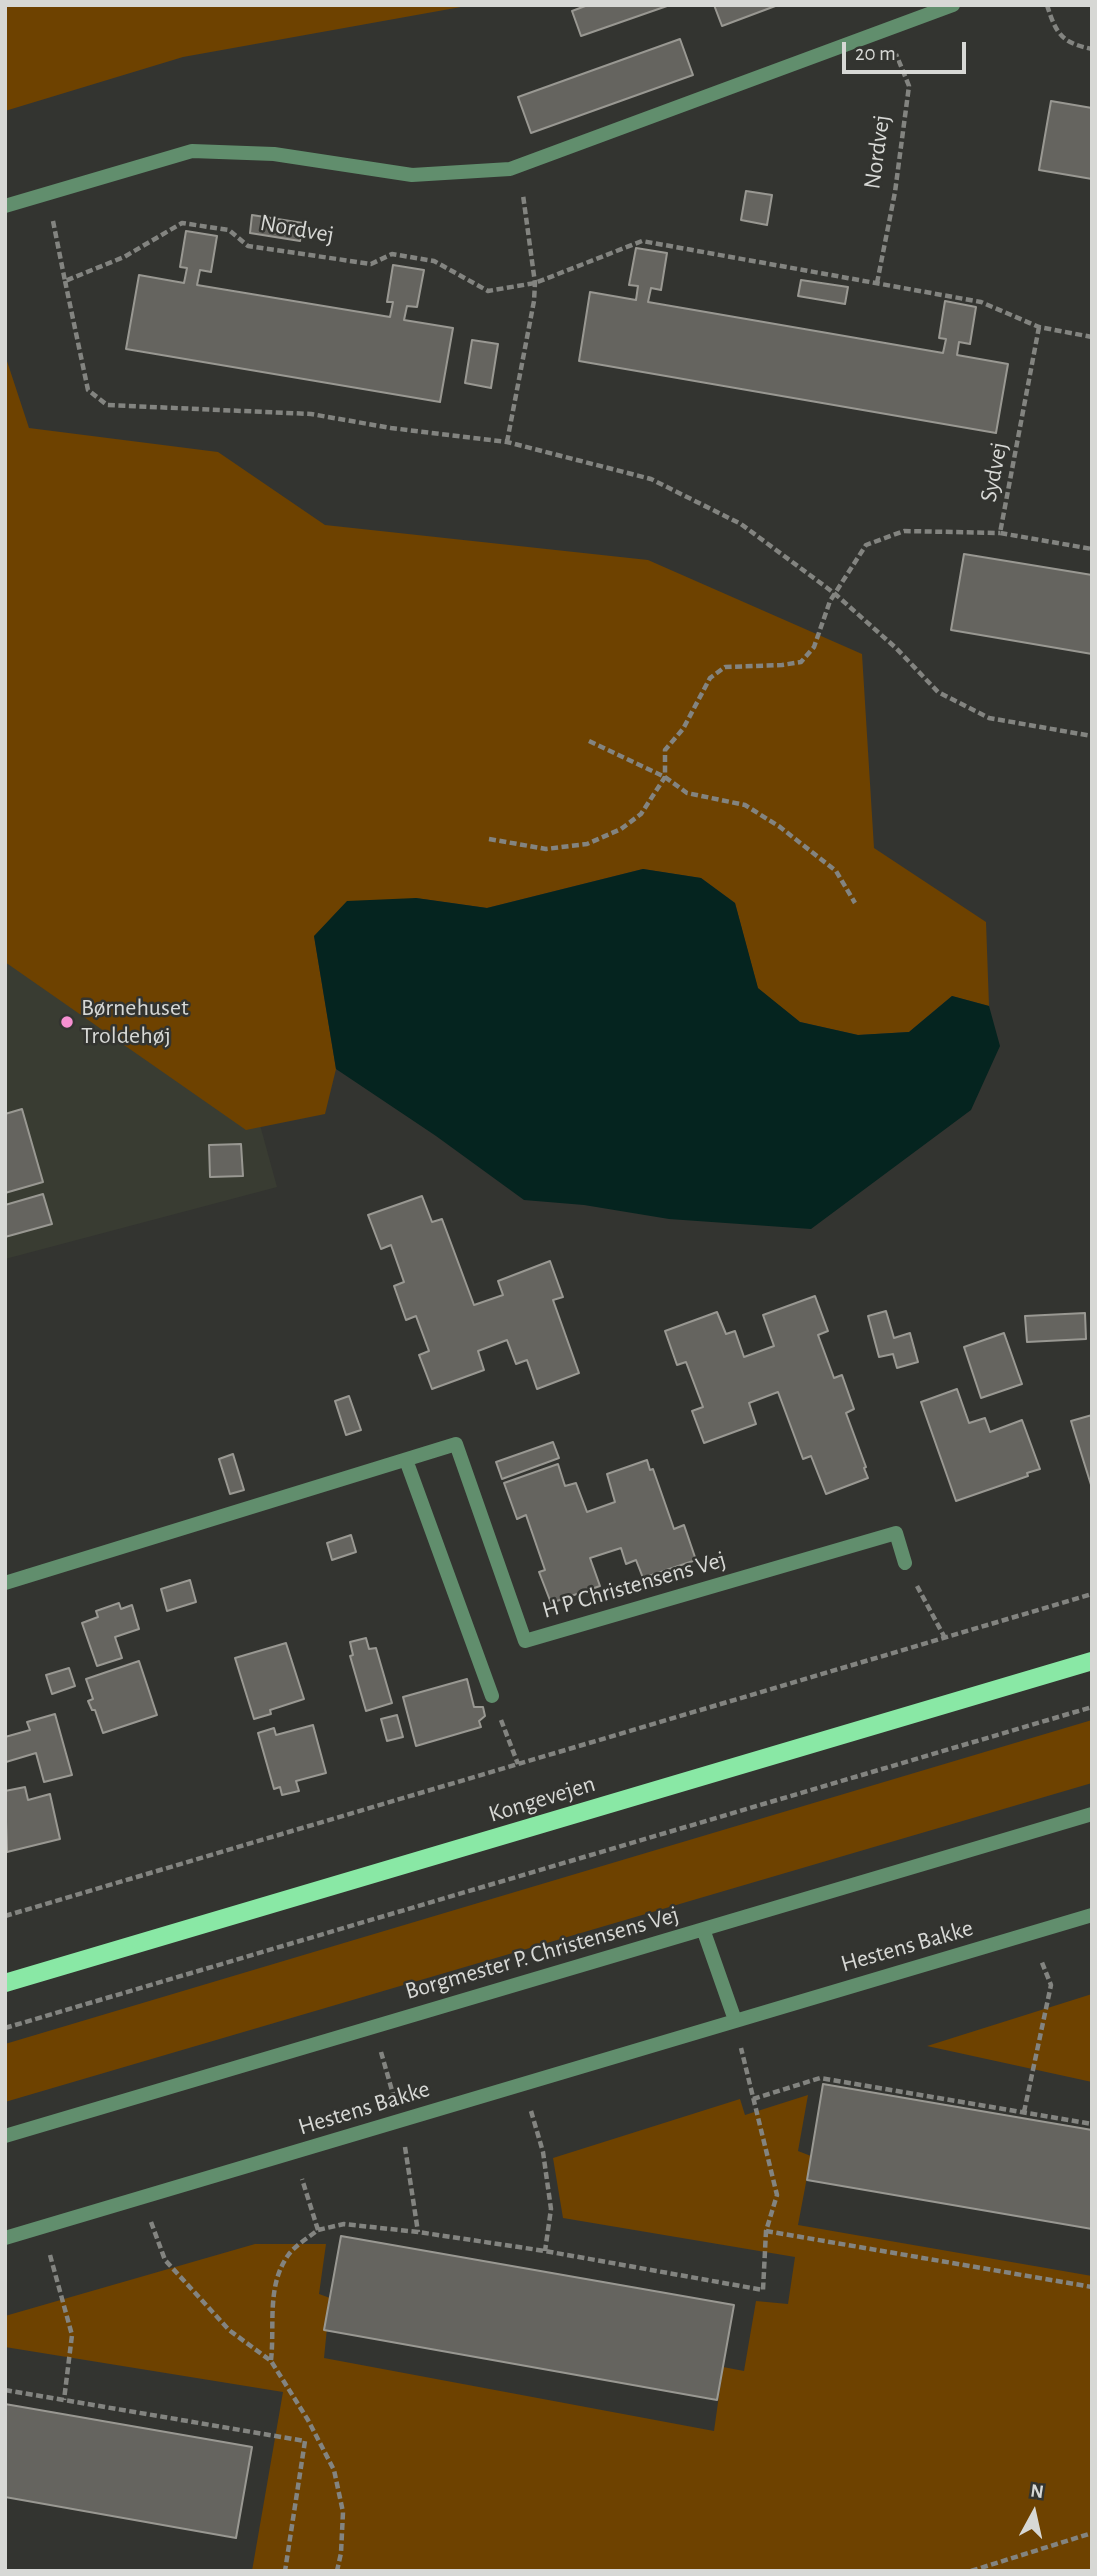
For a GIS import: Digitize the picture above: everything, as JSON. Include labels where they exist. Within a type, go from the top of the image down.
[{"type":"main road","name":"Kongevejen","points":[[5,1983],[1092,1661]]},
{"type":"street","points":[[5,206],[191,152],[274,154],[412,175],[510,169],[953,5]]},
{"type":"street","name":"H P Christensens Vej","points":[[5,1583],[456,1444],[525,1641],[896,1533],[905,1563]]},
{"type":"street","points":[[406,1460],[492,1696]]},
{"type":"street","name":"Borgmester P. Christensens Vej","points":[[5,2136],[1092,1814]]},
{"type":"street","name":"Hestens Bakke","points":[[5,2238],[1092,1915]]},
{"type":"street","points":[[703,1929],[735,2020]]},
{"type":"path","points":[[1047,5],[1054,28],[1071,45],[1092,49]]},
{"type":"path","name":"Nordvej","points":[[877,283],[895,192],[909,86],[886,30]]},
{"type":"path","points":[[506,442],[534,301],[535,283],[519,166]]},
{"type":"path","points":[[48,194],[88,390],[107,405],[311,414],[391,428],[506,442],[651,479],[741,524],[834,593],[896,648],[939,692],[989,718],[1092,736]]},
{"type":"path","name":"Nordvej","points":[[65,281],[124,257],[182,223],[229,230],[248,246],[371,264],[392,254],[434,261],[488,290],[535,283],[642,241],[981,302],[1039,327],[1092,337]]},
{"type":"path","name":"Sydvej","points":[[1039,327],[1000,533],[1092,549]]},
{"type":"path","points":[[489,839],[545,849],[587,844],[621,829],[641,814],[665,777],[665,750],[683,729],[710,678],[725,667],[801,662],[814,648],[834,593],[866,545],[904,531],[1000,533]]},
{"type":"path","points":[[589,740],[665,777],[687,793],[746,805],[836,870],[855,903]]},
{"type":"path","points":[[905,1563],[945,1638]]},
{"type":"path","points":[[5,1916],[1092,1594]]},
{"type":"path","points":[[492,1696],[518,1764]]},
{"type":"path","points":[[5,2028],[1092,1707]]},
{"type":"path","points":[[1024,2112],[1051,1985],[1030,1933]]},
{"type":"path","points":[[271,2361],[272,2304],[280,2269],[290,2253],[318,2230],[344,2224],[545,2251],[763,2290],[766,2231],[777,2195],[735,2020]]},
{"type":"path","points":[[753,2099],[820,2078],[1092,2124]]},
{"type":"path","points":[[523,2084],[543,2152],[551,2209],[545,2251]]},
{"type":"path","points":[[294,2152],[318,2230]]},
{"type":"path","points":[[142,2197],[166,2260],[229,2330],[271,2361],[308,2420],[334,2470],[343,2512],[341,2553],[337,2571]]},
{"type":"path","points":[[42,2227],[72,2336],[64,2400]]},
{"type":"path","points":[[766,2231],[1092,2287]]},
{"type":"path","points":[[5,2390],[305,2441],[285,2571]]},
{"type":"path","points":[[971,2571],[1092,2533]]},
{"type":"shaded area","points":[[5,5],[472,5],[183,57],[5,111]]},
{"type":"shaded area","points":[[5,355],[29,428],[218,452],[325,525],[648,560],[862,654],[874,848],[986,922],[989,1006],[952,996],[909,1032],[858,1035],[800,1022],[758,989],[735,903],[701,878],[643,869],[487,908],[416,898],[314,936],[336,1069],[325,1114],[246,1130],[5,962]]},
{"type":"shaded area","name":"Børnehuset Troldehøj","points":[[5,941],[254,1103],[277,1187],[5,1259]]},
{"type":"shaded area","points":[[1092,1720],[1092,1783],[5,2102],[5,2044]]},
{"type":"shaded area","points":[[1092,1994],[1092,2082],[927,2046]]},
{"type":"shaded area","points":[[808,2095],[798,2151],[811,2156],[798,2225],[1092,2276],[1092,2571],[252,2571],[283,2392],[5,2347],[5,2316],[255,2244],[326,2244],[319,2294],[330,2298],[324,2358],[714,2431],[723,2367],[744,2371],[756,2301],[788,2304],[795,2257],[563,2218],[553,2158],[740,2099],[745,2115]]},
{"type":"water","points":[[643,869],[701,878],[735,903],[758,988],[800,1022],[858,1035],[909,1032],[952,996],[989,1006],[1000,1046],[971,1110],[811,1229],[669,1219],[584,1205],[524,1200],[436,1136],[336,1069],[314,936],[347,901],[416,898],[487,908]]},
{"type":"building","points":[[588,5],[667,6],[581,36],[572,11]]},
{"type":"building","points":[[714,5],[778,5],[722,26]]},
{"type":"building","points":[[680,39],[693,75],[531,133],[518,97]]},
{"type":"building","points":[[1051,101],[1092,108],[1092,179],[1039,170]]},
{"type":"building","points":[[746,191],[772,195],[767,225],[741,220]]},
{"type":"building","points":[[252,215],[303,223],[300,241],[250,233]]},
{"type":"building","points":[[186,231],[217,236],[211,272],[200,270],[197,285],[390,317],[393,302],[387,302],[393,265],[424,270],[417,307],[407,306],[404,320],[453,328],[440,402],[126,349],[139,275],[184,283],[187,268],[180,267]]},
{"type":"building","points":[[636,248],[667,253],[661,290],[651,288],[648,302],[943,353],[946,339],[939,338],[945,301],[976,307],[970,344],[959,342],[957,355],[1008,364],[996,433],[579,361],[590,292],[636,300],[638,286],[629,285]]},
{"type":"building","points":[[801,280],[848,287],[845,304],[798,296]]},
{"type":"building","points":[[472,340],[498,344],[491,388],[465,383]]},
{"type":"building","points":[[964,554],[1092,575],[1092,654],[951,630]]},
{"type":"building","points":[[22,1109],[43,1182],[5,1193],[5,1114]]},
{"type":"building","points":[[241,1144],[243,1176],[210,1177],[209,1145]]},
{"type":"building","points":[[43,1194],[52,1224],[5,1237],[5,1205]]},
{"type":"building","points":[[422,1196],[432,1222],[442,1219],[474,1305],[503,1295],[498,1281],[550,1261],[563,1297],[553,1300],[579,1373],[537,1389],[527,1360],[516,1364],[507,1340],[478,1351],[484,1370],[432,1389],[419,1355],[429,1351],[416,1316],[406,1320],[394,1286],[404,1282],[391,1245],[381,1249],[368,1215]]},
{"type":"building","points":[[815,1296],[828,1331],[818,1335],[834,1378],[842,1375],[854,1409],[846,1413],[868,1478],[826,1494],[811,1456],[803,1459],[778,1392],[749,1403],[756,1424],[704,1443],[692,1411],[703,1407],[686,1362],[677,1365],[665,1331],[717,1312],[726,1334],[735,1331],[744,1357],[774,1346],[763,1315]]},
{"type":"building","points":[[886,1311],[894,1338],[910,1333],[918,1362],[897,1368],[893,1354],[879,1357],[868,1316]]},
{"type":"building","points":[[1085,1313],[1086,1339],[1027,1342],[1025,1316]]},
{"type":"building","points":[[1004,1333],[1022,1384],[981,1398],[964,1347]]},
{"type":"building","points":[[957,1389],[969,1423],[985,1418],[990,1432],[1022,1420],[1040,1469],[1027,1473],[1028,1476],[956,1501],[921,1402]]},
{"type":"building","points":[[349,1396],[361,1430],[346,1435],[335,1401]]},
{"type":"building","points":[[1092,1415],[1092,1488],[1071,1421]]},
{"type":"building","points":[[553,1442],[559,1458],[502,1479],[496,1462]]},
{"type":"building","points":[[233,1454],[244,1490],[230,1494],[219,1459]]},
{"type":"building","points":[[647,1460],[650,1470],[653,1469],[674,1529],[684,1525],[696,1560],[643,1578],[636,1560],[626,1564],[621,1548],[590,1558],[600,1586],[551,1603],[539,1572],[545,1570],[526,1515],[517,1519],[504,1483],[558,1464],[565,1486],[576,1483],[587,1512],[615,1502],[607,1474]]},
{"type":"building","points":[[351,1535],[356,1552],[332,1560],[327,1543]]},
{"type":"building","points":[[190,1580],[196,1602],[167,1611],[161,1589]]},
{"type":"building","points":[[119,1603],[121,1609],[132,1605],[139,1629],[115,1637],[122,1658],[97,1666],[82,1623],[98,1617],[96,1611]]},
{"type":"building","points":[[366,1638],[369,1649],[376,1648],[392,1703],[366,1711],[350,1656],[353,1655],[350,1642]]},
{"type":"building","points":[[286,1643],[304,1699],[270,1710],[271,1714],[254,1719],[235,1658]]},
{"type":"building","points":[[139,1661],[157,1715],[103,1733],[95,1710],[92,1710],[88,1701],[93,1699],[86,1679]]},
{"type":"building","points":[[69,1668],[75,1686],[52,1694],[46,1675]]},
{"type":"building","points":[[467,1679],[474,1707],[483,1707],[485,1716],[479,1721],[481,1727],[416,1746],[403,1697]]},
{"type":"building","points":[[55,1714],[72,1775],[44,1782],[36,1753],[6,1762],[5,1737],[30,1730],[27,1722]]},
{"type":"building","points":[[397,1715],[403,1737],[387,1741],[381,1719]]},
{"type":"building","points":[[313,1725],[326,1773],[296,1781],[299,1791],[282,1795],[280,1787],[274,1789],[258,1733],[274,1728],[276,1735]]},
{"type":"building","points":[[25,1787],[28,1800],[50,1794],[60,1839],[7,1852],[5,1791]]},
{"type":"building","points":[[823,2084],[1092,2130],[1092,2229],[807,2180]]},
{"type":"building","points":[[341,2236],[734,2305],[717,2400],[324,2330]]},
{"type":"building","points":[[5,2404],[252,2447],[236,2538],[5,2497]]},
{"type":"place","name":"Børnehuset Troldehøj","points":[[67,1022]]}]
